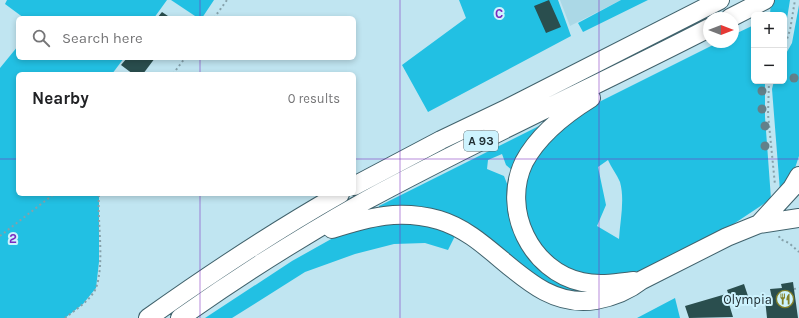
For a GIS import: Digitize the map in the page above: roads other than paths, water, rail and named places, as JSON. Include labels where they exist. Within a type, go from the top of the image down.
[{"type":"highway","name":"A 93","points":[[356,185],[441,140],[508,108],[720,0]]},
{"type":"highway","points":[[739,13],[765,0]]},
{"type":"highway","name":"A 93","points":[[180,318],[301,238],[365,201],[703,31]]},
{"type":"highway","points":[[642,280],[609,284],[583,283],[566,277],[540,257],[528,241],[520,225],[516,198],[524,164],[531,150],[557,122],[571,111],[664,51]]},
{"type":"highway","points":[[759,224],[792,188],[799,176]]},
{"type":"highway","points":[[148,318],[210,274],[286,225],[337,196]]},
{"type":"highway","points":[[301,238],[372,216],[412,215],[440,220],[474,237],[496,253],[531,284],[553,296],[571,302],[611,297],[632,288],[642,280],[727,237],[759,224],[799,218]]},
{"type":"place","name":"Olympia","points":[[785,299]]}]
